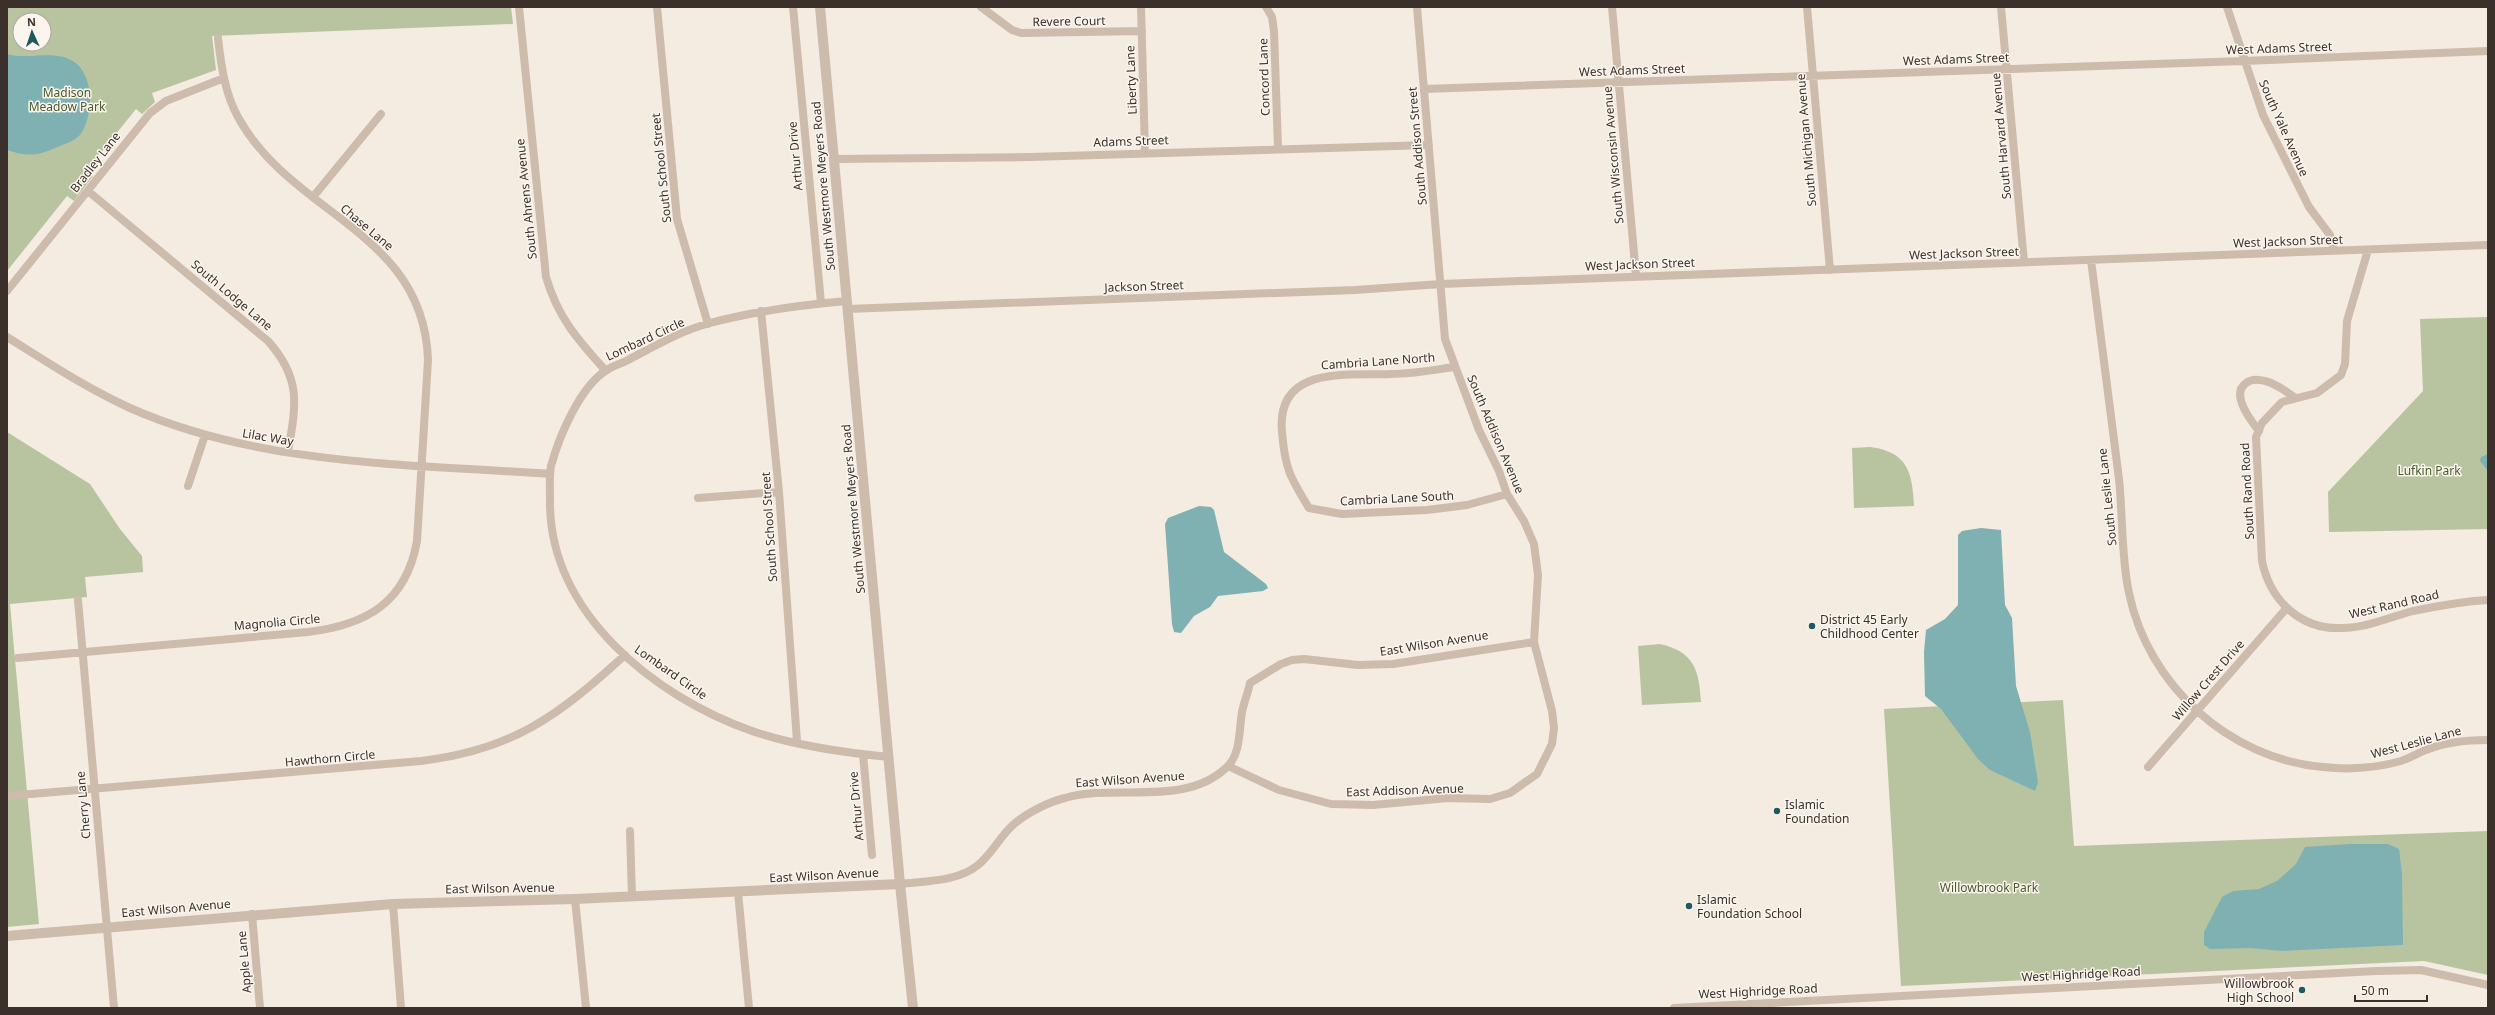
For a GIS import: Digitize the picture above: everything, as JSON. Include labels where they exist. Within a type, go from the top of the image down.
[{"type":"street","name":"South Ahrens Avenue","points":[[519,7],[546,277],[554,301],[565,322],[605,370]]},
{"type":"street","name":"South School Street","points":[[657,7],[677,219],[708,324]]},
{"type":"street","name":"Arthur Drive","points":[[793,7],[821,303]]},
{"type":"street","name":"South Westmore Meyers Road","points":[[820,7],[900,884],[913,1008]]},
{"type":"street","name":"Revere Court","points":[[981,7],[1012,30],[1020,33],[1142,31]]},
{"type":"street","name":"Liberty Lane","points":[[1141,7],[1145,152]]},
{"type":"street","name":"Concord Lane","points":[[1266,7],[1274,31],[1278,148]]},
{"type":"street","name":"South Addison Street","points":[[1417,7],[1441,284]]},
{"type":"street","name":"South Wisconsin Avenue","points":[[1612,7],[1636,276]]},
{"type":"street","name":"South Michigan Avenue","points":[[1807,7],[1830,270]]},
{"type":"street","name":"South Harvard Avenue","points":[[2002,7],[2024,262]]},
{"type":"street","name":"South Yale Avenue","points":[[2227,7],[2263,115],[2281,154],[2310,207],[2330,235],[2334,251]]},
{"type":"street","name":"Chase Lane","points":[[218,38],[224,78],[238,117],[251,138],[275,165],[379,250],[409,286],[419,308],[426,335],[428,360],[421,465]]},
{"type":"street","name":"West Adams Street","points":[[1424,90],[2244,61],[2488,50]]},
{"type":"street","name":"Bradley Lane","points":[[7,291],[143,120],[157,106],[224,78]]},
{"type":"street","points":[[313,197],[381,114]]},
{"type":"street","name":"Adams Street","points":[[834,159],[1030,157],[1145,152],[1429,145]]},
{"type":"street","name":"South Lodge Lane","points":[[88,191],[268,341],[278,352],[291,374],[295,399],[288,452]]},
{"type":"street","name":"West Jackson Street","points":[[1441,284],[2488,245]]},
{"type":"street","name":"South Rand Road","points":[[2286,609],[2266,578],[2262,561],[2256,449],[2259,431],[2262,423],[2282,402],[2318,393],[2341,375],[2345,364],[2347,320],[2368,250]]},
{"type":"street","name":"South Leslie Lane","points":[[2091,260],[2123,514],[2125,568],[2129,594],[2137,622],[2148,647],[2173,686],[2196,712]]},
{"type":"street","name":"Jackson Street","points":[[847,305],[1347,290],[1441,284]]},
{"type":"street","name":"South Addison Avenue","points":[[1441,284],[1445,339],[1454,366],[1479,430],[1499,471],[1507,494],[1528,530],[1537,560],[1538,575],[1534,642],[1554,718],[1553,736],[1548,754]]},
{"type":"street","name":"Lombard Circle","points":[[847,305],[821,303],[760,311],[708,324],[649,348],[605,370],[583,397],[570,417],[556,449],[550,474],[550,520],[560,565],[583,607],[626,655],[675,693],[705,710],[753,731],[863,754],[889,757]]},
{"type":"street","name":"South School Street","points":[[760,311],[779,492],[797,741]]},
{"type":"street","name":"Lilac Way","points":[[7,336],[59,370],[105,396],[150,416],[230,442],[327,459],[550,474]]},
{"type":"street","name":"Cambria Lane North","points":[[1287,469],[1281,425],[1282,413],[1291,392],[1307,381],[1324,377],[1409,373],[1454,366]]},
{"type":"street","points":[[2259,431],[2242,401],[2240,394],[2242,386],[2248,381],[2257,379],[2266,381],[2296,398]]},
{"type":"street","points":[[188,486],[205,435]]},
{"type":"street","name":"Magnolia Circle","points":[[18,658],[82,651],[308,632],[345,627],[366,617],[399,590],[414,557],[421,465]]},
{"type":"street","name":"Cambria Lane South","points":[[1287,469],[1309,508],[1342,514],[1452,508],[1507,494]]},
{"type":"street","points":[[698,498],[779,492]]},
{"type":"street","name":"Cherry Lane","points":[[78,600],[105,927],[114,1008]]},
{"type":"street","name":"West Rand Road","points":[[2286,609],[2314,623],[2343,628],[2440,605],[2488,600]]},
{"type":"street","name":"Willow Crest Drive","points":[[2148,767],[2286,609]]},
{"type":"street","name":"East Wilson Avenue","points":[[7,936],[252,914],[393,904],[632,897],[900,884],[957,876],[978,866],[1014,824],[1049,803],[1080,794],[1188,788],[1206,782],[1228,766],[1240,736],[1242,712],[1250,683],[1281,664],[1304,659],[1358,665],[1393,664],[1534,642]]},
{"type":"street","name":"Hawthorn Circle","points":[[7,796],[413,762],[472,753],[498,744],[539,725],[583,694],[626,655]]},
{"type":"street","name":"West Leslie Lane","points":[[2196,712],[2259,751],[2296,763],[2322,767],[2349,768],[2388,764],[2442,745],[2488,740]]},
{"type":"street","name":"Arthur Drive","points":[[863,754],[872,855]]},
{"type":"street","name":"East Addison Avenue","points":[[1228,766],[1267,785],[1299,797],[1331,804],[1373,806],[1502,796],[1521,787],[1537,774],[1548,754]]},
{"type":"street","points":[[630,831],[632,897]]},
{"type":"street","points":[[738,892],[749,1008]]},
{"type":"street","points":[[575,899],[586,1008]]},
{"type":"street","points":[[393,904],[401,1008]]},
{"type":"street","name":"Apple Lane","points":[[252,914],[260,1008]]},
{"type":"street","name":"West Highridge Road","points":[[1674,1008],[2421,970],[2488,985]]},
{"type":"green space","name":"Madison Meadow Park","points":[[7,7],[511,7],[513,24],[212,36],[216,70],[152,93],[155,102],[142,114],[136,109],[86,171],[93,176],[74,201],[67,196],[7,271]]},
{"type":"green space","name":"Lufkin Park","points":[[2488,317],[2488,529],[2329,532],[2328,492],[2423,391],[2420,319]]},
{"type":"green space","points":[[7,432],[90,484],[120,529],[142,556],[143,572],[85,577],[87,597],[10,604],[39,924],[7,927]]},
{"type":"green space","points":[[1870,447],[1893,454],[1906,466],[1912,483],[1914,506],[1854,508],[1852,448]]},
{"type":"green space","points":[[1660,644],[1671,647],[1680,652],[1687,657],[1692,664],[1699,680],[1701,702],[1642,705],[1638,646]]},
{"type":"green space","name":"Willowbrook Park","points":[[2063,700],[2074,846],[2488,831],[2488,975],[2424,961],[1901,986],[1884,709]]},
{"type":"water","points":[[7,54],[15,56],[48,55],[64,57],[79,66],[88,83],[90,103],[86,123],[78,137],[41,153],[29,155],[7,150]]},
{"type":"water","points":[[2488,454],[2488,471],[2480,461],[2481,457]]},
{"type":"water","points":[[1199,506],[1211,507],[1214,510],[1224,552],[1266,584],[1268,588],[1263,591],[1218,596],[1210,607],[1194,616],[1181,633],[1174,632],[1172,624],[1165,524],[1168,518]]},
{"type":"water","points":[[1981,528],[2001,530],[2005,605],[2012,618],[2016,686],[2030,732],[2038,782],[2035,791],[1990,770],[1978,759],[1941,709],[1925,696],[1924,652],[1926,630],[1945,619],[1958,605],[1958,535],[1962,531]]},
{"type":"water","points":[[2350,844],[2388,844],[2399,849],[2402,874],[2403,945],[2283,951],[2250,948],[2210,949],[2204,945],[2204,932],[2222,897],[2233,891],[2259,889],[2277,881],[2296,864],[2305,847]]},
{"type":"place","name":"District 45 Early Childhood Center","points":[[1812,626]]},
{"type":"place","name":"Islamic Foundation","points":[[1777,811]]},
{"type":"place","name":"Islamic Foundation School","points":[[1689,906]]},
{"type":"place","name":"Willowbrook High School","points":[[2302,990]]}]
